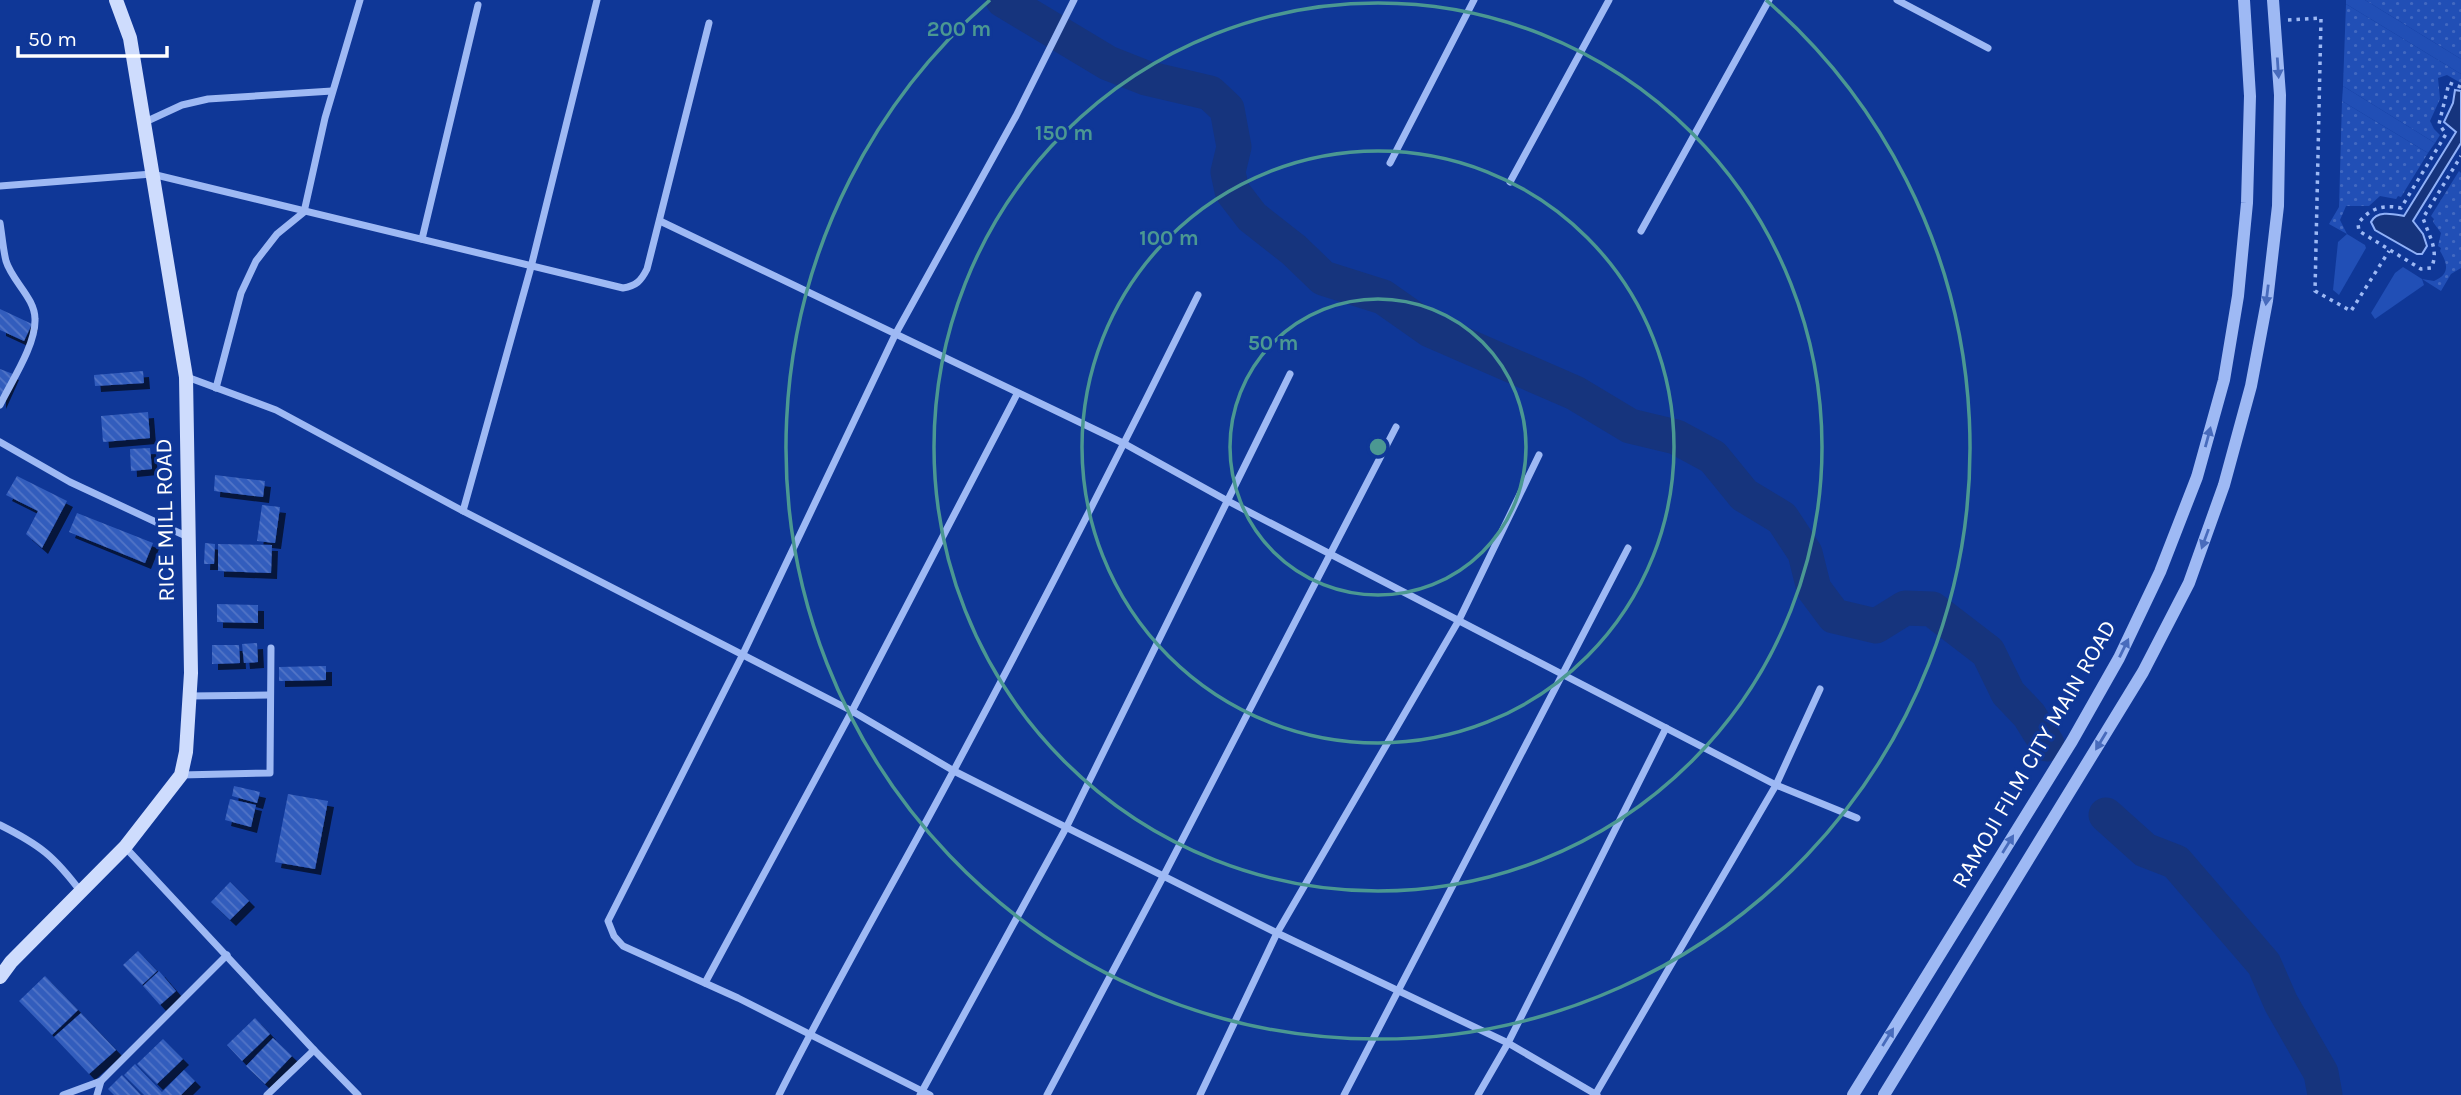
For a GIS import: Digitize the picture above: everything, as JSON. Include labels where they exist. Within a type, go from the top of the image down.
[{"type":"main road","name":"RICE MILL ROAD","points":[[0,976],[125,847],[181,775],[186,752],[189,696],[186,377],[130,38],[117,0]]},
{"type":"street","points":[[216,388],[241,293],[257,261],[277,234],[304,212],[332,91],[360,0]]},
{"type":"street","points":[[463,511],[531,267],[597,0]]},
{"type":"street","points":[[1074,0],[1016,116],[895,335],[742,656],[608,921],[614,936],[623,946],[705,983],[924,1094],[1067,826],[1290,374]]},
{"type":"street","points":[[1390,163],[1474,0]]},
{"type":"street","points":[[1510,182],[1609,0]]},
{"type":"street","points":[[1641,231],[1769,0]]},
{"type":"street","points":[[1897,0],[1988,48]]},
{"type":"street","name":"RAMOJI FILM CITY MAIN ROAD","points":[[1853,1095],[2072,741],[2119,658],[2160,572],[2197,477],[2224,380],[2238,296],[2246,216],[2250,96],[2244,0]]},
{"type":"street","name":"RAMOJI FILM CITY MAIN ROAD","points":[[1884,1095],[2143,672],[2189,583],[2220,497],[2250,386],[2269,288],[2278,206],[2280,95],[2273,0]]},
{"type":"street","points":[[422,239],[478,5]]},
{"type":"street","points":[[0,186],[152,174],[531,267],[622,288],[634,286],[642,280],[647,269],[709,23]]},
{"type":"street","points":[[144,122],[182,105],[208,99],[332,91]]},
{"type":"street","points":[[660,221],[1125,444],[1227,500],[1776,785],[1857,818]]},
{"type":"street","points":[[0,223],[6,261],[36,318],[34,335],[0,405]]},
{"type":"street","points":[[779,1095],[809,1035],[954,771],[1125,444],[1198,295]]},
{"type":"street","points":[[186,377],[276,410],[463,511],[852,711],[954,771],[1277,933],[1508,1043],[1596,1095],[1776,785],[1820,689]]},
{"type":"street","points":[[705,983],[852,711],[1017,394]]},
{"type":"street","points":[[1047,1095],[1396,427]]},
{"type":"street","points":[[0,442],[71,482],[188,537]]},
{"type":"street","points":[[1199,1095],[1277,933],[1459,620],[1539,455]]},
{"type":"street","points":[[1344,1095],[1628,548]]},
{"type":"street","points":[[181,775],[270,773],[271,648]]},
{"type":"street","points":[[189,696],[269,695]]},
{"type":"street","points":[[1478,1095],[1508,1043],[1666,728]]},
{"type":"street","points":[[0,825],[43,849],[58,863],[81,893]]},
{"type":"street","points":[[125,847],[358,1095]]},
{"type":"street","points":[[63,1095],[101,1081],[227,955]]},
{"type":"street","points":[[267,1095],[313,1050]]},
{"type":"street","points":[[97,1095],[101,1081]]},
{"type":"path","points":[[2275,20],[2320,18],[2315,291],[2351,311],[2389,251]]},
{"type":"path","points":[[2461,86],[2449,83],[2439,124],[2446,134],[2401,208],[2381,206],[2364,216],[2358,224],[2359,231],[2421,269],[2431,268],[2434,257],[2432,236],[2423,218],[2461,156]]},
{"type":"shaded area","points":[[2346,0],[2365,0],[2461,59],[2461,74],[2346,4]]},
{"type":"shaded area","points":[[2365,0],[2461,0],[2461,59]]},
{"type":"shaded area","points":[[2346,4],[2461,74],[2461,83],[2447,75],[2438,78],[2440,99],[2430,121],[2440,135],[2435,143],[2343,86]]},
{"type":"shaded area","points":[[2343,86],[2435,143],[2428,153],[2342,101]]},
{"type":"shaded area","points":[[2455,90],[2461,91],[2461,143],[2413,221],[2423,234],[2427,246],[2422,254],[2417,254],[2375,230],[2371,222],[2381,214],[2404,216],[2456,132],[2444,122],[2453,103]]},
{"type":"shaded area","points":[[2342,101],[2428,153],[2401,197],[2396,199],[2380,196],[2369,206],[2346,206],[2340,220],[2347,234],[2329,224],[2339,207]]},
{"type":"shaded area","points":[[2459,171],[2461,268],[2451,274],[2441,291],[2422,279],[2434,281],[2443,275],[2446,268],[2441,248],[2438,246],[2441,233],[2431,216]]},
{"type":"shaded area","points":[[2347,234],[2366,248],[2339,295],[2333,290],[2338,242]]},
{"type":"shaded area","points":[[2403,267],[2422,279],[2424,285],[2375,319],[2371,313],[2395,273]]},
{"type":"building","points":[[0,309],[32,324],[24,341],[0,330]]},
{"type":"building","points":[[0,369],[13,374],[0,403]]},
{"type":"building","points":[[143,371],[144,383],[95,386],[94,375]]},
{"type":"building","points":[[148,412],[150,438],[103,442],[101,416]]},
{"type":"building","points":[[150,448],[152,469],[131,471],[130,449]]},
{"type":"building","points":[[215,475],[265,481],[263,497],[214,491]]},
{"type":"building","points":[[17,476],[67,501],[42,548],[26,534],[38,511],[6,495]]},
{"type":"building","points":[[262,505],[280,507],[275,543],[257,541]]},
{"type":"building","points":[[77,513],[153,543],[145,563],[69,532]]},
{"type":"building","points":[[205,543],[215,544],[214,564],[204,564]]},
{"type":"building","points":[[218,544],[272,545],[271,573],[218,571]]},
{"type":"building","points":[[217,604],[258,605],[258,623],[217,622]]},
{"type":"building","points":[[257,643],[258,662],[244,663],[242,644]]},
{"type":"building","points":[[212,645],[239,645],[240,663],[212,664]]},
{"type":"building","points":[[326,666],[326,680],[279,681],[279,667]]},
{"type":"building","points":[[234,786],[260,792],[257,803],[232,796]]},
{"type":"building","points":[[288,794],[328,801],[315,869],[275,862]]},
{"type":"building","points":[[230,799],[256,805],[251,827],[225,820]]},
{"type":"building","points":[[230,882],[249,901],[230,920],[211,902]]},
{"type":"building","points":[[138,951],[157,971],[142,985],[123,965]]},
{"type":"building","points":[[159,971],[176,991],[160,1005],[143,986]]},
{"type":"building","points":[[45,976],[78,1010],[52,1035],[19,1001]]},
{"type":"building","points":[[81,1013],[116,1050],[89,1074],[54,1037]]},
{"type":"building","points":[[255,1018],[270,1034],[242,1061],[227,1045]]},
{"type":"building","points":[[273,1038],[292,1056],[265,1084],[246,1066]]},
{"type":"building","points":[[163,1039],[183,1059],[157,1084],[137,1064]]},
{"type":"building","points":[[135,1064],[162,1092],[184,1070],[195,1081],[181,1095],[144,1095],[124,1075]]},
{"type":"building","points":[[122,1075],[141,1095],[114,1095],[108,1089]]},
{"type":"waterway","points":[[1003,0],[1108,63],[1146,78],[1210,93],[1227,109],[1234,147],[1228,172],[1232,191],[1252,217],[1294,250],[1323,278],[1383,297],[1430,330],[1575,393],[1630,426],[1676,437],[1713,457],[1744,495],[1782,518],[1805,553],[1814,589],[1834,616],[1876,626],[1905,608],[1932,609],[1988,652],[2008,693],[2029,715],[2047,744]]},
{"type":"waterway","points":[[2106,815],[2145,850],[2176,862],[2264,964],[2281,1003],[2321,1073],[2325,1095]]}]
